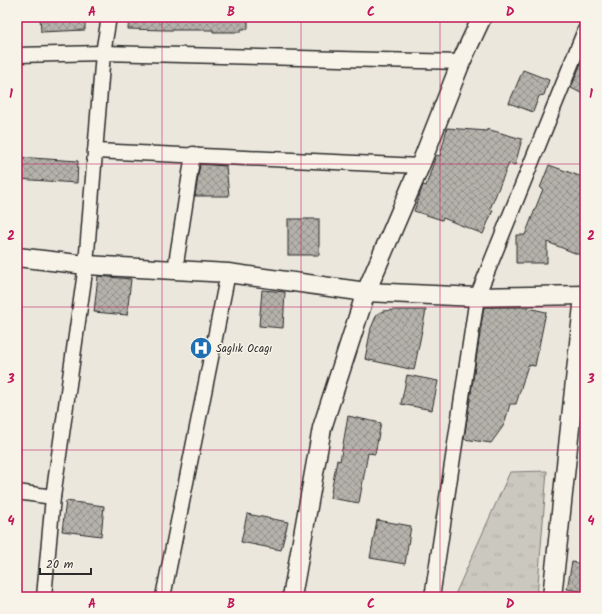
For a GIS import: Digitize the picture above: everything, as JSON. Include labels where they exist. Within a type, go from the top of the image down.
[{"type":"street","points":[[44,597],[53,497],[86,265],[103,53],[109,17]]},
{"type":"street","points":[[292,597],[322,428],[366,292],[420,166],[461,62],[482,17]]},
{"type":"street","points":[[431,597],[476,297],[585,30]]},
{"type":"street","points":[[17,55],[103,53],[461,62]]},
{"type":"street","points":[[95,151],[193,154],[420,166]]},
{"type":"street","points":[[175,270],[193,154]]},
{"type":"street","points":[[17,257],[86,265],[228,273],[366,292],[476,297],[585,295],[552,597]]},
{"type":"street","points":[[163,597],[228,273]]},
{"type":"street","points":[[17,492],[53,497]]},
{"type":"green space","points":[[547,471],[537,597],[454,597],[510,472]]},
{"type":"building","points":[[40,17],[85,17],[85,30],[41,32]]},
{"type":"building","points":[[129,17],[248,17],[248,29],[241,29],[241,32],[213,32],[213,30],[128,29]]},
{"type":"building","points":[[585,53],[585,95],[571,88]]},
{"type":"building","points":[[523,70],[549,80],[544,95],[539,96],[533,112],[509,103]]},
{"type":"building","points":[[447,128],[487,131],[487,129],[522,139],[515,165],[509,163],[490,209],[493,210],[483,234],[443,218],[442,220],[414,211],[423,185],[426,186],[436,155],[440,156]]},
{"type":"building","points":[[17,157],[78,161],[77,183],[17,179]]},
{"type":"building","points":[[200,164],[226,166],[229,196],[195,196]]},
{"type":"building","points":[[549,165],[585,178],[585,242],[580,255],[547,242],[547,263],[516,263],[516,235],[525,235],[543,189],[540,188]]},
{"type":"building","points":[[288,219],[319,219],[319,255],[288,255]]},
{"type":"building","points":[[98,276],[131,279],[127,315],[94,312]]},
{"type":"building","points":[[262,290],[285,292],[283,328],[259,326]]},
{"type":"building","points":[[484,307],[524,307],[546,312],[535,366],[528,365],[516,404],[510,404],[504,425],[491,443],[464,439]]},
{"type":"building","points":[[426,310],[414,370],[365,359],[371,328],[377,314],[383,311]]},
{"type":"building","points":[[407,375],[438,381],[432,410],[401,404]]},
{"type":"building","points":[[348,416],[381,423],[375,454],[368,453],[359,503],[330,498],[337,460],[340,461]]},
{"type":"building","points":[[66,501],[104,506],[101,536],[62,531]]},
{"type":"building","points":[[247,514],[288,522],[281,550],[241,542]]},
{"type":"building","points":[[377,520],[411,526],[405,564],[370,558]]},
{"type":"building","points":[[572,562],[585,564],[585,592],[567,589]]},
{"type":"place","name":"Saglık Ocagı","points":[[201,348]]}]
